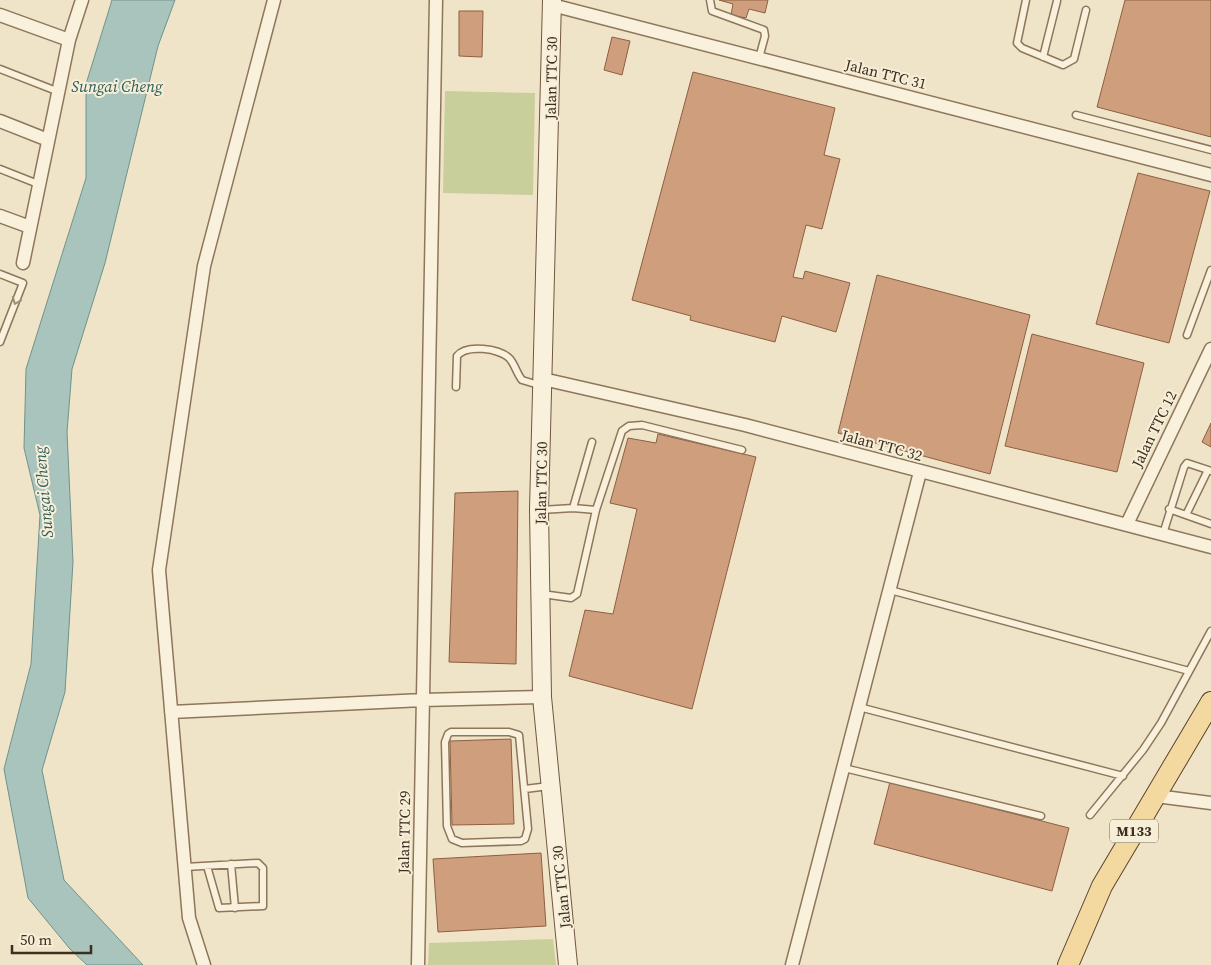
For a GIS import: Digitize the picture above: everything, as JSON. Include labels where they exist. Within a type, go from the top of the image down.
[{"type":"main road","name":"M133","points":[[1068,965],[1102,886],[1211,702]]},
{"type":"street","points":[[23,263],[69,40],[82,0]]},
{"type":"street","points":[[204,965],[189,918],[159,570],[204,266],[274,0]]},
{"type":"street","name":"Jalan TTC 29","points":[[418,965],[436,0]]},
{"type":"street","name":"Jalan TTC 31","points":[[552,3],[1211,174]]},
{"type":"street","name":"Jalan TTC 30","points":[[552,3],[540,510],[540,594],[542,697],[568,965]]},
{"type":"street","points":[[0,15],[69,40]]},
{"type":"street","points":[[0,121],[48,140]]},
{"type":"street","points":[[0,216],[30,227]]},
{"type":"street","name":"Jalan TTC 12","points":[[1127,524],[1211,348]]},
{"type":"street","name":"Jalan TTC 32","points":[[543,383],[745,425],[1211,547]]},
{"type":"street","points":[[792,965],[920,472]]},
{"type":"street","points":[[171,712],[422,700],[542,697]]},
{"type":"street","points":[[1156,796],[1211,803]]},
{"type":"lane","points":[[710,0],[712,11],[764,30],[765,36],[759,58]]},
{"type":"lane","points":[[1026,0],[1017,43],[1022,48],[1063,65],[1074,59],[1086,10]]},
{"type":"lane","points":[[1043,57],[1057,1]]},
{"type":"lane","points":[[0,69],[58,92]]},
{"type":"lane","points":[[1076,115],[1211,150]]},
{"type":"lane","points":[[0,169],[38,184]]},
{"type":"lane","points":[[1186,335],[1211,270]]},
{"type":"lane","points":[[0,274],[23,283],[0,342]]},
{"type":"lane","points":[[456,387],[457,356],[463,351],[477,350],[502,352],[510,359],[522,380],[543,383]]},
{"type":"lane","points":[[540,594],[570,598],[577,594],[596,510],[622,431],[629,426],[642,425],[742,450]]},
{"type":"lane","points":[[574,508],[592,442]]},
{"type":"lane","points":[[1163,534],[1169,509],[1187,463],[1210,470],[1186,515]]},
{"type":"lane","points":[[540,510],[574,508],[596,510]]},
{"type":"lane","points":[[1169,509],[1211,524]]},
{"type":"lane","points":[[890,590],[1189,671]]},
{"type":"lane","points":[[1090,815],[1123,776],[1161,723],[1211,630]]},
{"type":"lane","points":[[859,707],[1123,776]]},
{"type":"lane","points":[[509,732],[519,735],[526,789],[528,829],[525,839],[521,841],[462,843],[452,839],[447,826],[445,742],[448,734],[509,732]]},
{"type":"lane","points":[[844,768],[1041,816]]},
{"type":"lane","points":[[526,789],[550,786]]},
{"type":"lane","points":[[185,866],[258,863],[263,868],[263,906],[221,909],[218,907],[207,866]]},
{"type":"lane","points":[[231,864],[235,908]]},
{"type":"green space","points":[[445,91],[535,93],[533,195],[443,193]]},
{"type":"green space","points":[[553,939],[556,965],[428,965],[429,943]]},
{"type":"water","name":"Sungai Cheng","points":[[112,0],[175,0],[158,46],[105,263],[72,369],[67,432],[73,562],[65,692],[42,770],[64,880],[143,965],[87,965],[70,949],[28,898],[4,769],[31,664],[40,515],[24,448],[26,369],[86,178],[86,84]]},
{"type":"building","points":[[719,0],[768,0],[765,13],[749,9],[746,18],[731,15],[733,4]]},
{"type":"building","points":[[1125,0],[1211,0],[1211,137],[1097,107]]},
{"type":"building","points":[[459,11],[483,11],[482,57],[459,56]]},
{"type":"building","points":[[612,37],[630,41],[622,75],[604,70]]},
{"type":"building","points":[[693,72],[835,108],[824,155],[840,159],[822,229],[806,225],[793,277],[803,279],[805,271],[850,283],[836,332],[782,316],[775,342],[690,320],[691,316],[632,300]]},
{"type":"building","points":[[1138,173],[1210,191],[1169,343],[1096,324]]},
{"type":"building","points":[[877,275],[1030,315],[990,474],[838,433]]},
{"type":"building","points":[[1032,334],[1144,363],[1117,472],[1005,446]]},
{"type":"building","points":[[1211,423],[1211,447],[1202,442]]},
{"type":"building","points":[[658,434],[756,457],[692,709],[569,676],[585,610],[613,614],[637,509],[610,503],[628,438],[656,443]]},
{"type":"building","points":[[518,491],[516,664],[449,662],[455,493]]},
{"type":"building","points":[[511,739],[514,824],[452,825],[450,741]]},
{"type":"building","points":[[890,782],[1069,828],[1052,891],[874,844]]},
{"type":"building","points":[[541,853],[546,926],[438,932],[433,859]]}]
